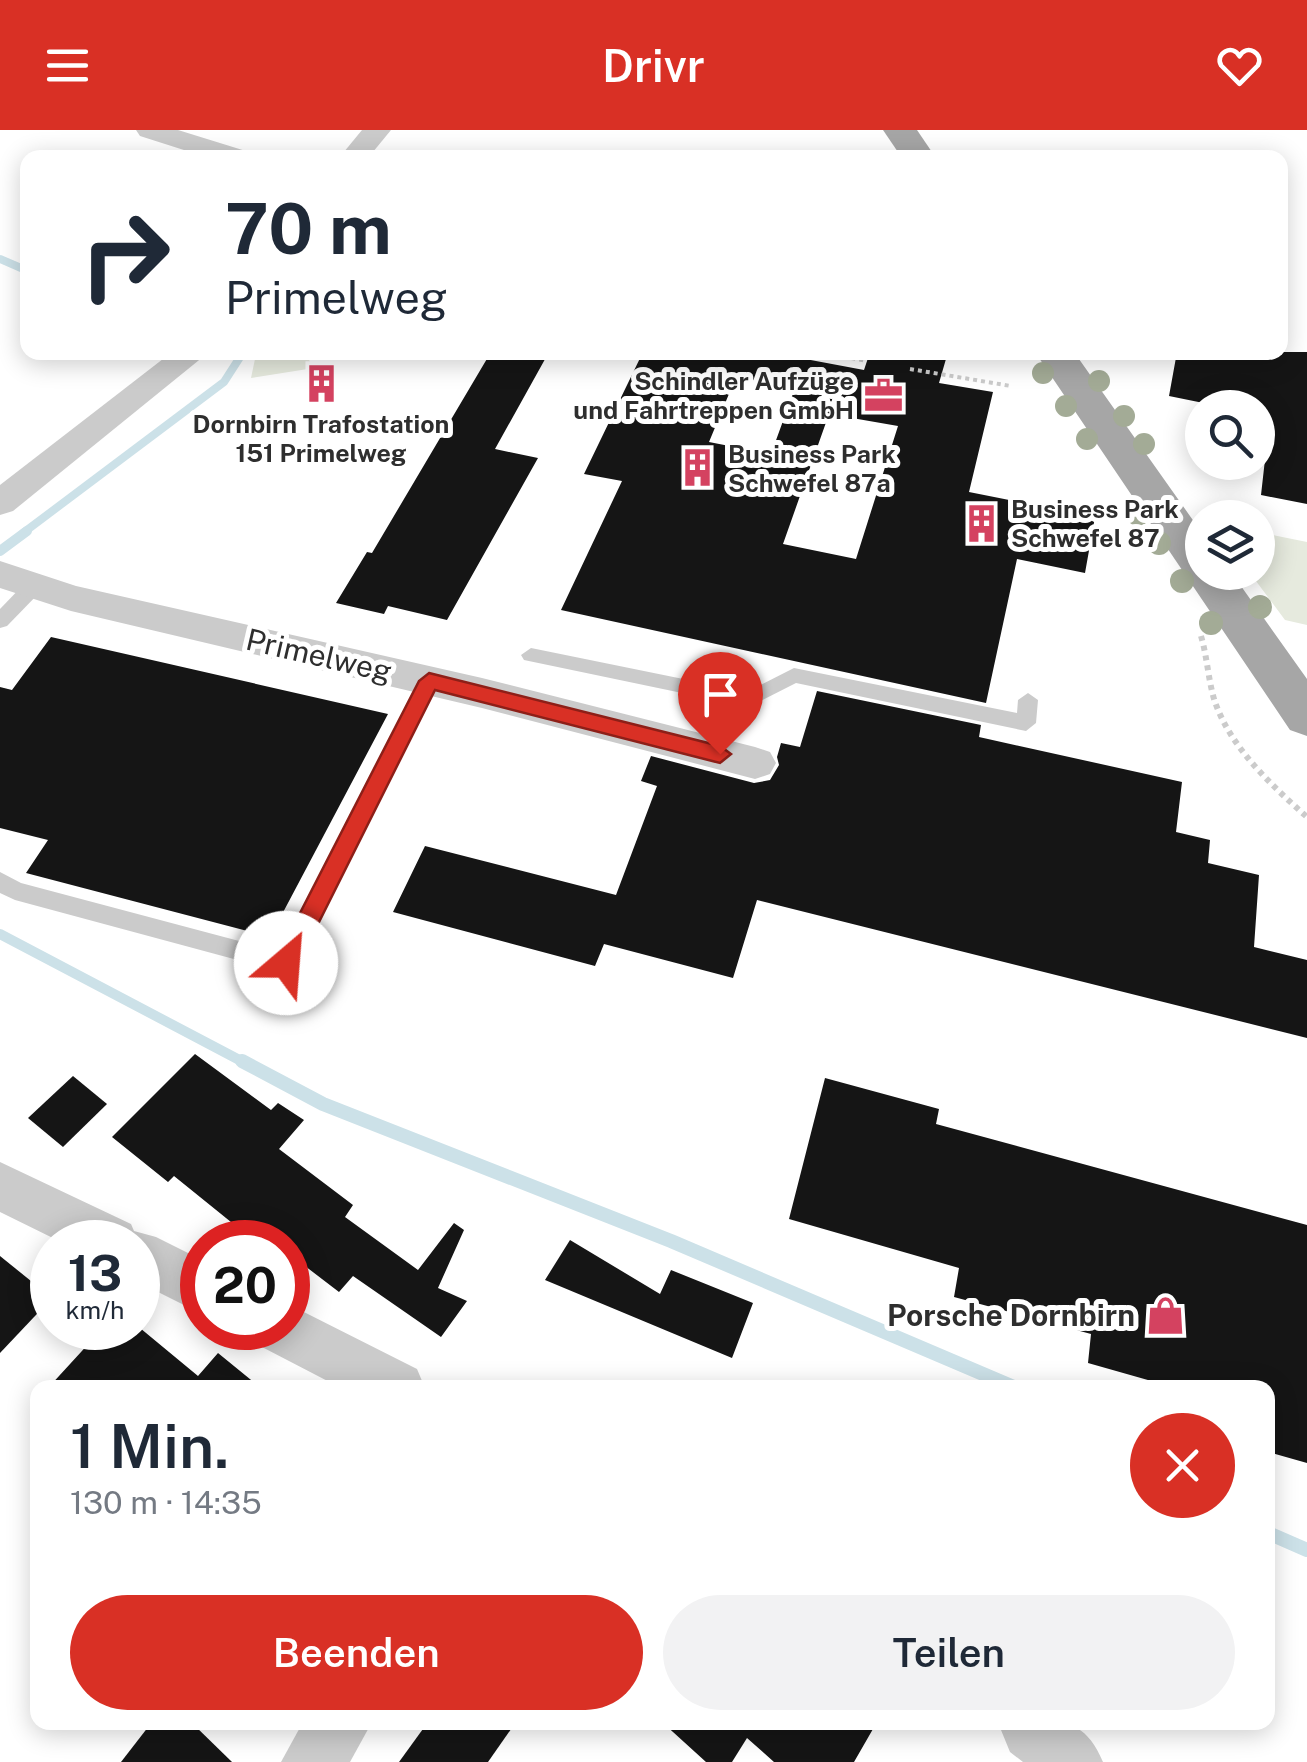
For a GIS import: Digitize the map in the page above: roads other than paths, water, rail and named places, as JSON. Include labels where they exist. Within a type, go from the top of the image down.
[{"type":"main road","points":[[1060,360],[1185,541]]},
{"type":"main road","points":[[1219,590],[1307,717]]},
{"type":"street","points":[[150,130],[214,150]]},
{"type":"street","points":[[361,150],[377,130]]},
{"type":"street","points":[[0,503],[183,360]]},
{"type":"street","name":"Primelweg","points":[[13,579],[71,598],[429,681],[755,764]]},
{"type":"street","points":[[0,1186],[69,1220]]},
{"type":"street","points":[[310,1343],[382,1380]]},
{"type":"street","points":[[312,1762],[335,1730]]},
{"type":"lane","points":[[0,621],[13,579]]},
{"type":"lane","points":[[531,655],[750,700],[794,675],[1026,723],[1028,700]]},
{"type":"lane","points":[[0,881],[15,891],[286,963],[429,681]]},
{"type":"waterway","points":[[0,259],[20,268]]},
{"type":"waterway","points":[[23,533],[224,382],[238,360]]},
{"type":"waterway","points":[[0,551],[27,531]]},
{"type":"waterway","points":[[0,934],[247,1064]]},
{"type":"waterway","points":[[242,1061],[323,1104],[671,1241],[997,1380]]},
{"type":"waterway","points":[[1275,1536],[1307,1550]]},
{"type":"place","name":"Dornbirn Trafostation 151 Primelweg","points":[[321,383]]},
{"type":"place","name":"Schindler Aufzüge und Fahrtreppen GmbH","points":[[884,395]]},
{"type":"place","name":"Business Park Schwefel 87a","points":[[698,468]]},
{"type":"place","name":"Business Park Schwefel 87","points":[[981,523]]},
{"type":"place","name":"Porsche Dornbirn","points":[[1165,1315]]}]
